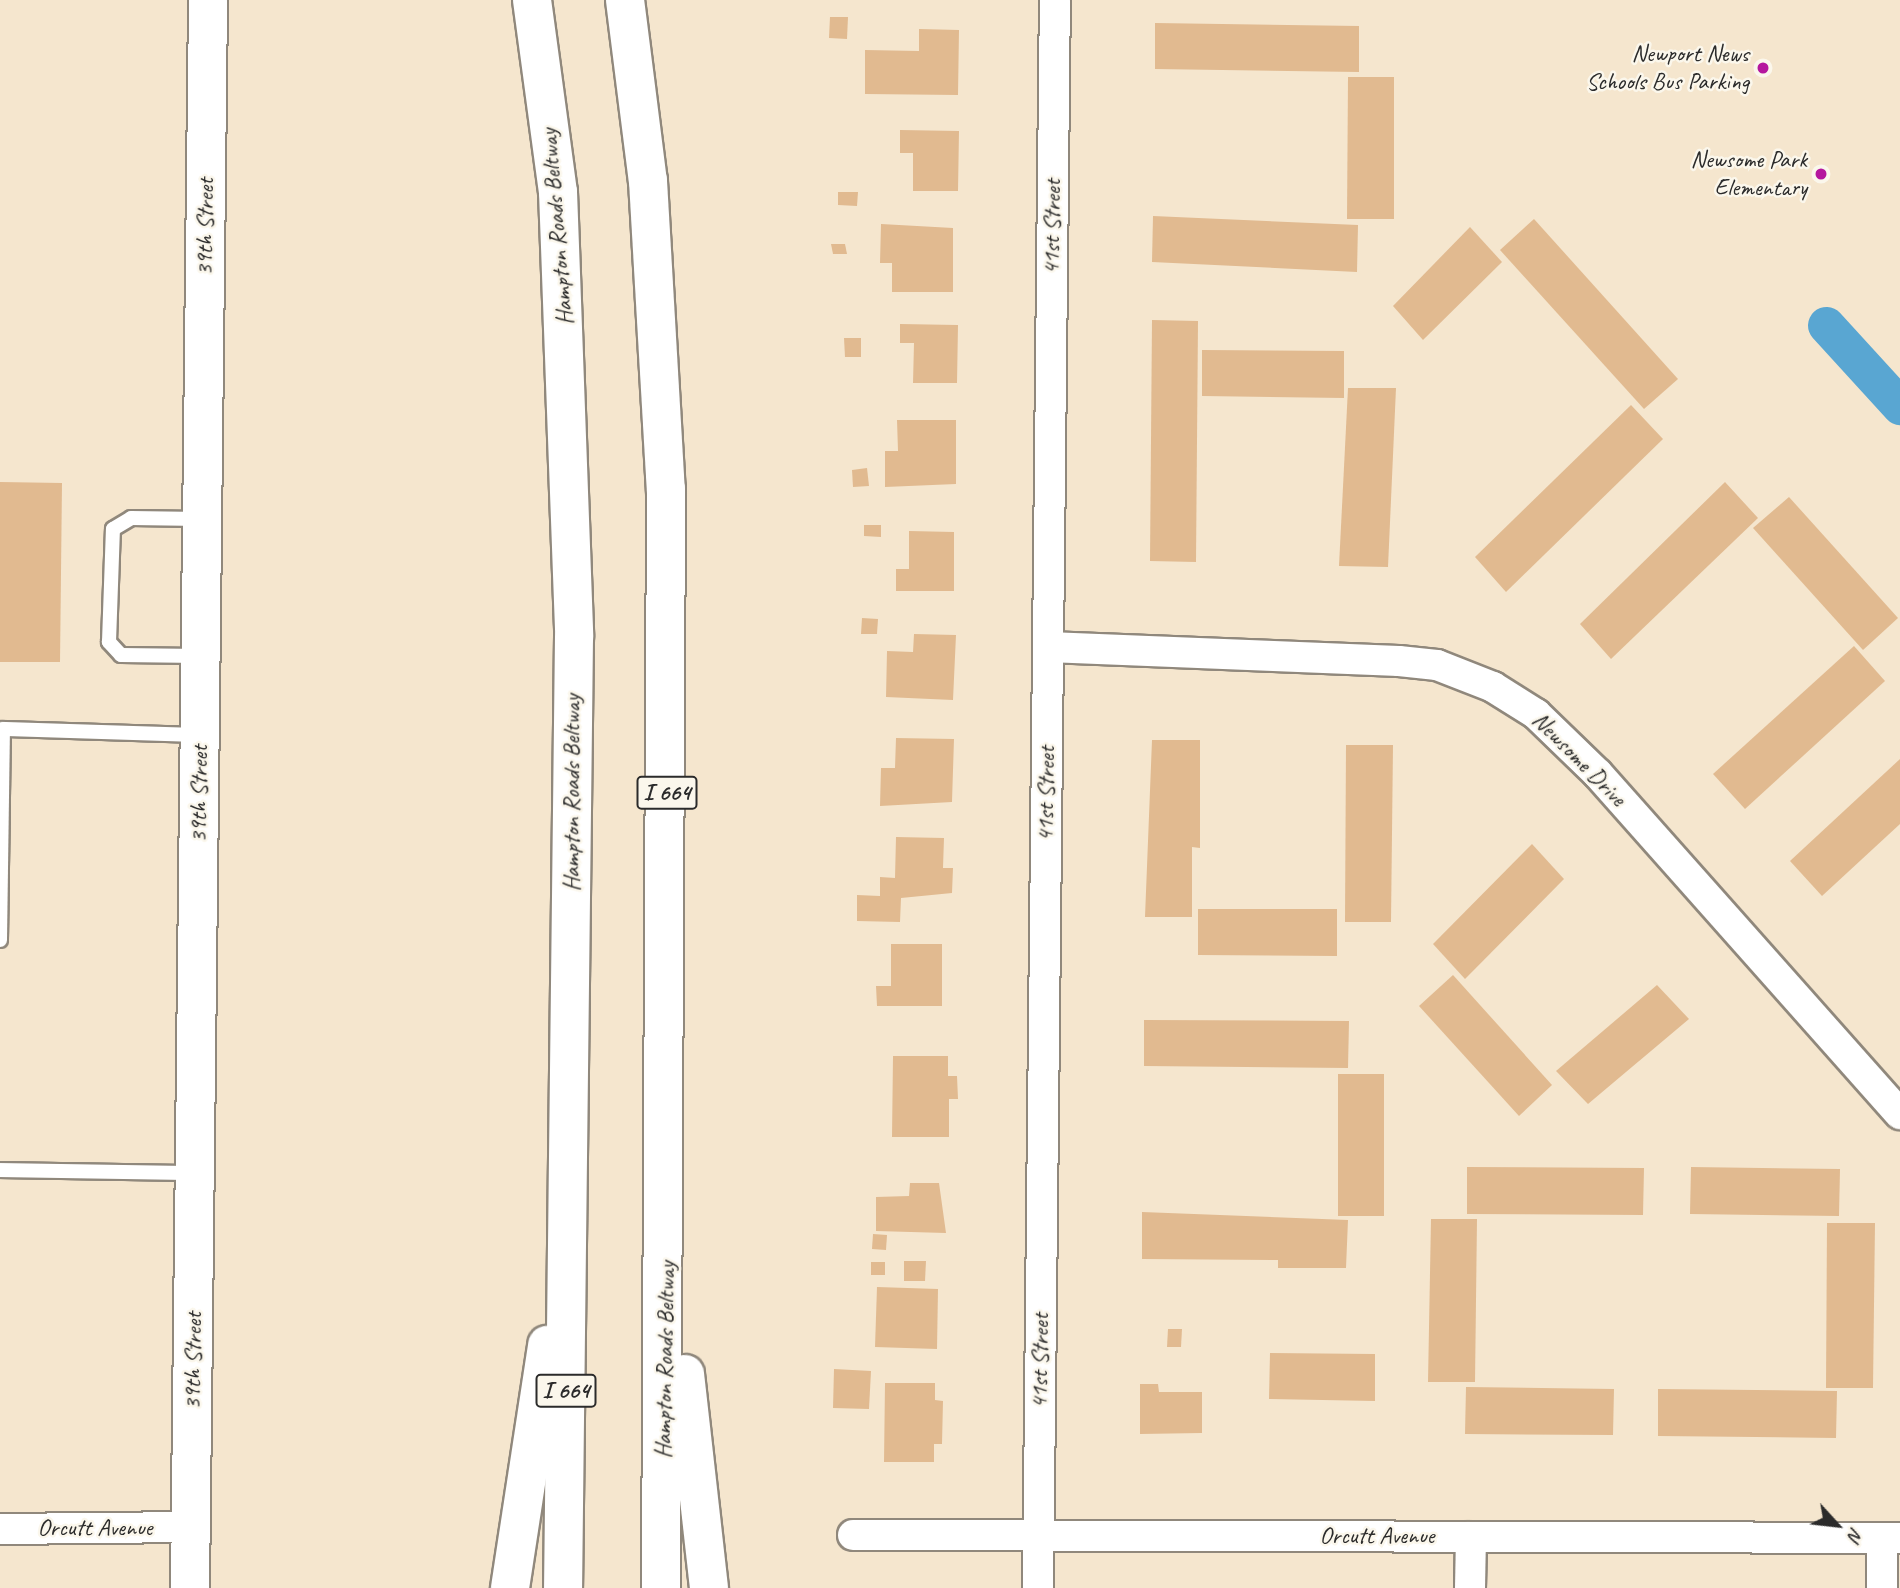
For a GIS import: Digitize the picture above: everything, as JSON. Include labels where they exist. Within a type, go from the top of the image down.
[{"type":"main road","name":"39th Street","points":[[190,1588],[208,0]]},
{"type":"main road","name":"Hampton Roads Beltway","points":[[533,0],[558,192],[568,358],[574,637],[563,1588]]},
{"type":"main road","name":"Hampton Roads Beltway","points":[[625,0],[648,181],[666,489],[667,1207],[661,1588]]},
{"type":"main road","points":[[510,1588],[569,1194]]},
{"type":"main road","points":[[667,1207],[709,1588]]},
{"type":"street","name":"41st Street","points":[[1038,1588],[1055,0]]},
{"type":"street","name":"Newsome Drive","points":[[1048,647],[1437,665],[1493,687],[1536,714],[1598,774],[1900,1114]]},
{"type":"street","name":"Orcutt Avenue","points":[[0,1529],[191,1527]]},
{"type":"street","name":"Orcutt Avenue","points":[[853,1535],[1038,1532],[1891,1538]]},
{"type":"street","points":[[1470,1588],[1471,1536]]},
{"type":"street","points":[[1882,1588],[1891,1538]]},
{"type":"lane","points":[[201,656],[121,655],[108,642],[113,529],[131,518],[202,519]]},
{"type":"lane","points":[[0,940],[3,729],[199,735]]},
{"type":"lane","points":[[0,1170],[195,1173]]},
{"type":"building","points":[[830,17],[848,17],[847,39],[829,38]]},
{"type":"building","points":[[1155,23],[1359,26],[1359,72],[1155,69]]},
{"type":"building","points":[[919,29],[959,30],[958,95],[865,94],[865,50],[919,51]]},
{"type":"building","points":[[1348,77],[1394,77],[1394,219],[1347,219]]},
{"type":"building","points":[[900,130],[959,131],[958,191],[913,191],[913,153],[900,153]]},
{"type":"building","points":[[838,192],[858,192],[857,206],[838,205]]},
{"type":"building","points":[[1153,216],[1358,225],[1357,272],[1152,262]]},
{"type":"building","points":[[1534,219],[1678,379],[1644,409],[1500,250]]},
{"type":"building","points":[[881,224],[953,228],[953,292],[892,292],[892,263],[880,263]]},
{"type":"building","points":[[1470,227],[1502,262],[1423,340],[1393,306]]},
{"type":"building","points":[[831,244],[845,244],[847,254],[833,254]]},
{"type":"building","points":[[1152,320],[1198,321],[1196,562],[1150,561]]},
{"type":"building","points":[[900,324],[958,325],[957,383],[913,383],[914,343],[900,343]]},
{"type":"building","points":[[844,338],[861,338],[861,357],[845,357]]},
{"type":"building","points":[[1202,350],[1344,351],[1344,398],[1202,396]]},
{"type":"building","points":[[1348,388],[1396,388],[1388,567],[1339,566]]},
{"type":"building","points":[[1631,405],[1663,439],[1506,592],[1475,557]]},
{"type":"building","points":[[897,420],[956,420],[956,484],[885,487],[885,451],[898,451]]},
{"type":"building","points":[[867,468],[869,486],[853,487],[852,470]]},
{"type":"building","points":[[0,482],[62,483],[60,662],[0,662]]},
{"type":"building","points":[[1725,482],[1758,518],[1611,659],[1580,624]]},
{"type":"building","points":[[1789,497],[1898,618],[1863,650],[1753,528]]},
{"type":"building","points":[[864,525],[881,525],[881,537],[864,536]]},
{"type":"building","points":[[909,531],[954,532],[954,591],[896,591],[896,569],[909,569]]},
{"type":"building","points":[[862,618],[878,619],[877,634],[861,634]]},
{"type":"building","points":[[914,634],[956,635],[953,700],[886,697],[887,651],[913,652]]},
{"type":"building","points":[[1854,646],[1885,681],[1745,809],[1713,774]]},
{"type":"building","points":[[896,738],[954,739],[952,802],[880,806],[881,768],[895,768]]},
{"type":"building","points":[[1152,740],[1200,740],[1200,848],[1192,847],[1192,917],[1145,917]]},
{"type":"building","points":[[1346,745],[1393,745],[1391,922],[1345,922]]},
{"type":"building","points":[[1900,759],[1900,824],[1822,896],[1790,861]]},
{"type":"building","points":[[896,837],[944,838],[943,868],[953,868],[952,893],[901,898],[900,922],[857,921],[857,895],[880,896],[880,877],[895,878]]},
{"type":"building","points":[[1532,844],[1564,879],[1465,979],[1433,944]]},
{"type":"building","points":[[1198,909],[1337,909],[1337,956],[1198,955]]},
{"type":"building","points":[[891,944],[942,944],[942,1006],[877,1006],[876,986],[891,986]]},
{"type":"building","points":[[1453,975],[1552,1085],[1519,1116],[1419,1006]]},
{"type":"building","points":[[1657,985],[1689,1019],[1588,1104],[1556,1071]]},
{"type":"building","points":[[1144,1020],[1349,1021],[1348,1068],[1144,1066]]},
{"type":"building","points":[[893,1056],[948,1056],[948,1076],[957,1076],[958,1099],[949,1099],[949,1137],[892,1137]]},
{"type":"building","points":[[1338,1074],[1384,1074],[1384,1216],[1338,1216]]},
{"type":"building","points":[[1467,1167],[1644,1168],[1643,1215],[1467,1214]]},
{"type":"building","points":[[1691,1167],[1840,1169],[1839,1216],[1690,1214]]},
{"type":"building","points":[[910,1183],[939,1183],[946,1233],[876,1231],[876,1197],[909,1196]]},
{"type":"building","points":[[1142,1212],[1348,1220],[1346,1268],[1278,1268],[1278,1260],[1142,1259]]},
{"type":"building","points":[[1431,1219],[1477,1219],[1475,1382],[1428,1382]]},
{"type":"building","points":[[1827,1223],[1875,1223],[1873,1388],[1826,1388]]},
{"type":"building","points":[[873,1234],[887,1235],[886,1250],[872,1249]]},
{"type":"building","points":[[904,1261],[926,1261],[925,1281],[904,1281]]},
{"type":"building","points":[[871,1262],[885,1262],[885,1275],[871,1275]]},
{"type":"building","points":[[877,1287],[938,1289],[937,1349],[875,1347]]},
{"type":"building","points":[[1168,1329],[1182,1329],[1181,1347],[1167,1347]]},
{"type":"building","points":[[1270,1353],[1375,1354],[1375,1401],[1269,1399]]},
{"type":"building","points":[[834,1369],[871,1371],[869,1409],[833,1408]]},
{"type":"building","points":[[885,1383],[935,1383],[935,1400],[943,1401],[942,1444],[934,1444],[934,1462],[884,1462]]},
{"type":"building","points":[[1140,1384],[1158,1384],[1159,1392],[1202,1392],[1202,1433],[1140,1434]]},
{"type":"building","points":[[1466,1387],[1614,1389],[1613,1435],[1465,1434]]},
{"type":"building","points":[[1658,1389],[1837,1391],[1836,1438],[1658,1436]]},
{"type":"waterway","points":[[1826,325],[1900,406]]},
{"type":"place","name":"Newport News Schools Bus Parking","points":[[1763,68]]},
{"type":"place","name":"Newsome Park Elementary","points":[[1821,174]]}]
